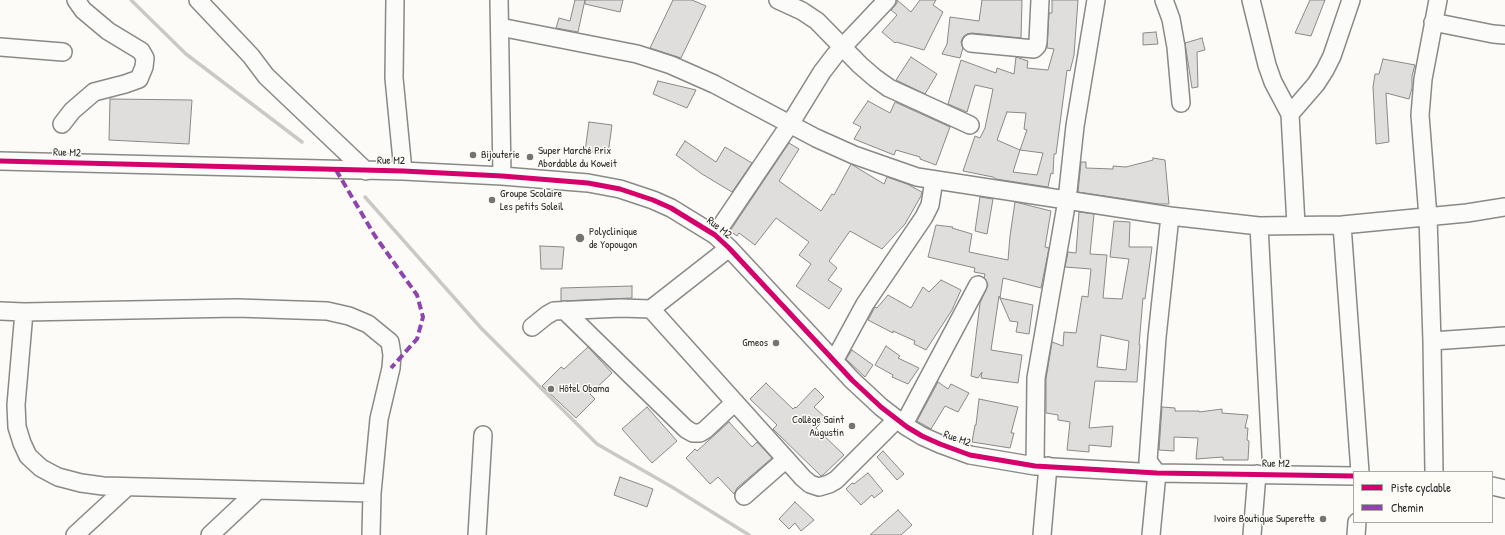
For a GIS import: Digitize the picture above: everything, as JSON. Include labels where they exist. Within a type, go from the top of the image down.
[{"type":"street","points":[[62,124],[72,111],[94,92],[139,79],[144,67],[145,58],[142,51],[108,30],[83,10],[76,0]]},
{"type":"street","points":[[198,0],[251,56],[266,76],[366,171]]},
{"type":"street","points":[[396,0],[394,78],[403,171]]},
{"type":"street","points":[[496,0],[500,27],[502,176]]},
{"type":"street","points":[[778,0],[802,11],[817,21],[830,33],[842,48],[875,78],[889,88],[970,125]]},
{"type":"street","points":[[714,235],[790,124],[822,72],[842,48],[887,0]]},
{"type":"street","points":[[971,43],[1034,49],[1038,42],[1040,0]]},
{"type":"street","points":[[1042,535],[1042,466],[1036,378],[1067,200],[1075,126],[1096,0]]},
{"type":"street","points":[[1164,0],[1171,19],[1176,47],[1181,103]]},
{"type":"street","points":[[1251,0],[1267,65],[1273,82],[1290,114],[1296,225]]},
{"type":"street","points":[[1290,114],[1316,84],[1325,70],[1332,56],[1351,0]]},
{"type":"street","points":[[1434,471],[1428,217],[1421,107],[1423,79],[1438,0]]},
{"type":"street","points":[[1433,22],[1505,35]]},
{"type":"street","points":[[500,27],[637,54],[665,63],[714,84],[816,138],[854,155],[917,177],[1170,216],[1259,226],[1342,225],[1428,217],[1505,207]]},
{"type":"street","points":[[0,47],[64,52]]},
{"type":"street","name":"Rue M2","points":[[0,161],[403,171],[502,176],[588,183],[620,189],[653,200],[671,208],[714,235],[729,248],[852,380],[881,407],[922,436],[970,455],[1042,466],[1157,473],[1353,476]]},
{"type":"street","points":[[834,361],[866,304],[924,217],[930,204],[934,180]]},
{"type":"street","points":[[1151,535],[1157,473],[1148,460],[1157,337],[1170,216]]},
{"type":"street","points":[[1342,225],[1360,471]]},
{"type":"street","points":[[1252,535],[1264,474],[1259,226]]},
{"type":"street","points":[[532,327],[546,315],[554,311],[621,308],[651,309],[729,248]]},
{"type":"street","points":[[651,309],[785,460],[810,484],[819,487],[836,480],[901,422],[978,285]]},
{"type":"street","points":[[0,311],[24,312],[237,308],[320,310],[349,316],[368,324],[390,342],[392,355],[391,368],[379,419],[372,493],[371,535]]},
{"type":"street","points":[[564,310],[686,429],[693,433],[700,433],[705,430],[735,402]]},
{"type":"street","points":[[24,312],[16,405],[17,427],[28,456],[41,468],[58,477],[81,483],[127,487],[372,493]]},
{"type":"street","points":[[1432,340],[1505,336]]},
{"type":"street","points":[[477,535],[483,435]]},
{"type":"street","points":[[744,496],[785,460]]},
{"type":"street","points":[[1493,481],[1505,482]]},
{"type":"street","points":[[1493,486],[1505,489]]},
{"type":"street","points":[[75,535],[127,487]]},
{"type":"street","points":[[210,535],[258,490]]},
{"type":"street","points":[[1356,535],[1357,523]]},
{"type":"building","points":[[575,0],[585,0],[578,32],[556,28],[559,18],[570,21]]},
{"type":"building","points":[[585,0],[623,0],[620,12],[585,4]]},
{"type":"building","points":[[673,0],[692,0],[706,6],[681,58],[650,48]]},
{"type":"building","points":[[897,0],[911,12],[920,0],[936,0],[933,5],[943,12],[924,50],[896,42],[895,43],[882,32],[897,15],[891,10],[897,3]]},
{"type":"building","points":[[982,0],[1022,0],[1021,38],[972,33],[967,34],[963,37],[961,42],[963,48],[960,58],[942,54],[947,44],[950,17],[979,21]]},
{"type":"building","points":[[1052,0],[1078,0],[1074,55],[1070,71],[1067,70],[1056,154],[1054,154],[1053,174],[1051,173],[1048,187],[996,179],[993,177],[963,171],[975,136],[980,138],[985,128],[993,89],[975,85],[967,112],[948,104],[961,60],[996,73],[997,68],[1014,74],[1016,57],[1028,61],[1027,68],[1048,70],[1054,49],[1047,48],[1049,13],[1052,13]],"holes":[[[1007,112],[1026,113],[1024,129],[1027,130],[1020,150],[997,140]],[[1020,150],[1043,153],[1037,175],[1013,172]]]},
{"type":"building","points":[[1310,0],[1325,0],[1311,36],[1295,33]]},
{"type":"building","points":[[1156,32],[1158,44],[1143,45],[1143,33]]},
{"type":"building","points":[[1202,38],[1205,50],[1197,52],[1198,87],[1192,88],[1185,43]]},
{"type":"building","points":[[911,57],[937,74],[925,94],[896,80]]},
{"type":"building","points":[[1383,59],[1415,65],[1409,99],[1386,93],[1389,142],[1376,144],[1373,87],[1375,74],[1379,74]]},
{"type":"building","points":[[658,81],[696,90],[687,108],[653,94]]},
{"type":"building","points":[[110,99],[192,100],[189,144],[109,140]]},
{"type":"building","points":[[868,101],[890,113],[895,102],[950,127],[936,165],[920,159],[920,157],[896,150],[894,155],[854,139],[861,127],[853,123]]},
{"type":"building","points":[[589,122],[612,125],[608,154],[585,151]]},
{"type":"building","points":[[685,141],[716,162],[725,147],[752,163],[732,192],[702,174],[676,155]]},
{"type":"building","points":[[789,143],[799,149],[779,181],[821,211],[832,194],[834,195],[851,164],[884,184],[887,177],[907,184],[922,192],[905,224],[882,249],[850,231],[829,261],[837,268],[828,280],[842,289],[829,309],[796,286],[811,264],[799,255],[809,242],[776,218],[755,245],[739,233],[737,236],[730,231]]},
{"type":"building","points":[[1153,158],[1165,160],[1169,204],[1159,204],[1078,192],[1081,162],[1086,162],[1086,168],[1113,169],[1113,166],[1126,167],[1153,160]]},
{"type":"building","points":[[980,197],[993,199],[987,234],[975,231]]},
{"type":"building","points":[[1015,202],[1051,211],[1045,247],[1049,248],[1041,288],[1003,278],[1000,298],[999,296],[991,350],[1022,355],[1018,383],[981,378],[982,372],[978,378],[971,376],[980,303],[988,285],[984,278],[985,274],[974,272],[975,268],[928,257],[936,225],[953,227],[952,228],[972,234],[969,252],[1008,260]]},
{"type":"building","points":[[1079,212],[1094,214],[1090,254],[1107,255],[1103,298],[1122,299],[1129,259],[1110,257],[1114,221],[1130,222],[1129,247],[1152,247],[1145,299],[1143,298],[1137,382],[1095,381],[1089,428],[1113,426],[1111,447],[1089,445],[1089,452],[1067,450],[1070,422],[1058,420],[1058,415],[1046,413],[1046,379],[1052,342],[1063,346],[1064,332],[1076,333],[1082,296],[1088,297],[1091,269],[1065,267],[1068,252],[1076,253]],"holes":[[[1101,335],[1129,341],[1126,370],[1097,367]]]},
{"type":"building","points":[[540,246],[564,247],[562,269],[541,269]]},
{"type":"building","points":[[941,280],[961,290],[952,310],[926,350],[914,344],[915,341],[893,331],[893,333],[868,320],[875,307],[877,308],[888,295],[911,308],[923,287],[929,292]]},
{"type":"building","points":[[632,286],[632,298],[561,301],[561,288]]},
{"type":"building","points":[[1000,298],[1033,305],[1029,334],[1016,332],[1018,322],[1010,321]]},
{"type":"building","points":[[886,346],[900,356],[898,358],[919,368],[908,384],[892,377],[893,375],[875,365]]},
{"type":"building","points":[[588,347],[612,373],[590,394],[595,399],[576,418],[542,386],[561,367],[564,369]]},
{"type":"building","points":[[852,350],[873,365],[865,377],[846,359]]},
{"type":"building","points":[[938,382],[948,389],[951,384],[969,393],[958,412],[945,406],[931,429],[917,421]]},
{"type":"building","points":[[766,383],[793,409],[795,407],[796,408],[815,388],[824,397],[814,407],[826,418],[816,428],[844,455],[823,475],[821,476],[773,429],[777,425],[750,399]]},
{"type":"building","points":[[979,399],[1018,407],[1011,433],[1014,433],[1010,448],[972,442],[976,425]]},
{"type":"building","points":[[647,407],[677,441],[652,463],[622,429]]},
{"type":"building","points":[[1162,407],[1175,408],[1175,411],[1199,412],[1222,409],[1222,413],[1248,415],[1245,428],[1248,428],[1248,460],[1223,460],[1223,457],[1196,459],[1198,438],[1174,437],[1174,451],[1159,450]]},
{"type":"building","points":[[729,422],[752,447],[757,442],[772,458],[737,488],[734,494],[718,477],[710,484],[686,458],[695,449],[697,451]]},
{"type":"building","points":[[883,451],[904,474],[897,480],[877,457]]},
{"type":"building","points":[[868,473],[883,491],[874,498],[872,495],[861,505],[846,489],[852,483],[854,484]]},
{"type":"building","points":[[620,477],[653,489],[647,507],[614,495]]},
{"type":"building","points":[[795,502],[814,520],[801,531],[795,523],[789,529],[779,519]]},
{"type":"building","points":[[898,510],[912,525],[901,535],[870,535]]},
{"type":"waterway","points":[[131,0],[186,54],[302,142]]},
{"type":"waterway","points":[[365,197],[481,328],[597,444],[672,487],[749,535]]},
{"type":"marked path","points":[[336,170],[375,236],[417,295],[423,317],[417,339],[391,368]]},
{"type":"cycle path","points":[[0,161],[403,171],[502,176],[588,183],[620,189],[653,200],[671,208],[715,235],[729,248],[852,380],[881,407],[907,427],[940,444],[970,455],[1035,466],[1157,473],[1353,476]]},
{"type":"place","name":"Bijouterie","points":[[473,155]]},
{"type":"place","name":"Super Marché Prix Abordable du Koweit","points":[[530,157]]},
{"type":"place","name":"Groupe Scolaire Les petits Soleil","points":[[492,200]]},
{"type":"place","name":"Polyclinique de Yopougon","points":[[580,238]]},
{"type":"place","name":"Gmeos","points":[[776,343]]},
{"type":"place","name":"Hôtel Obama","points":[[551,389]]},
{"type":"place","name":"Collège Saint Augustin","points":[[852,426]]},
{"type":"place","name":"Ivoire Boutique Superette","points":[[1323,519]]}]
